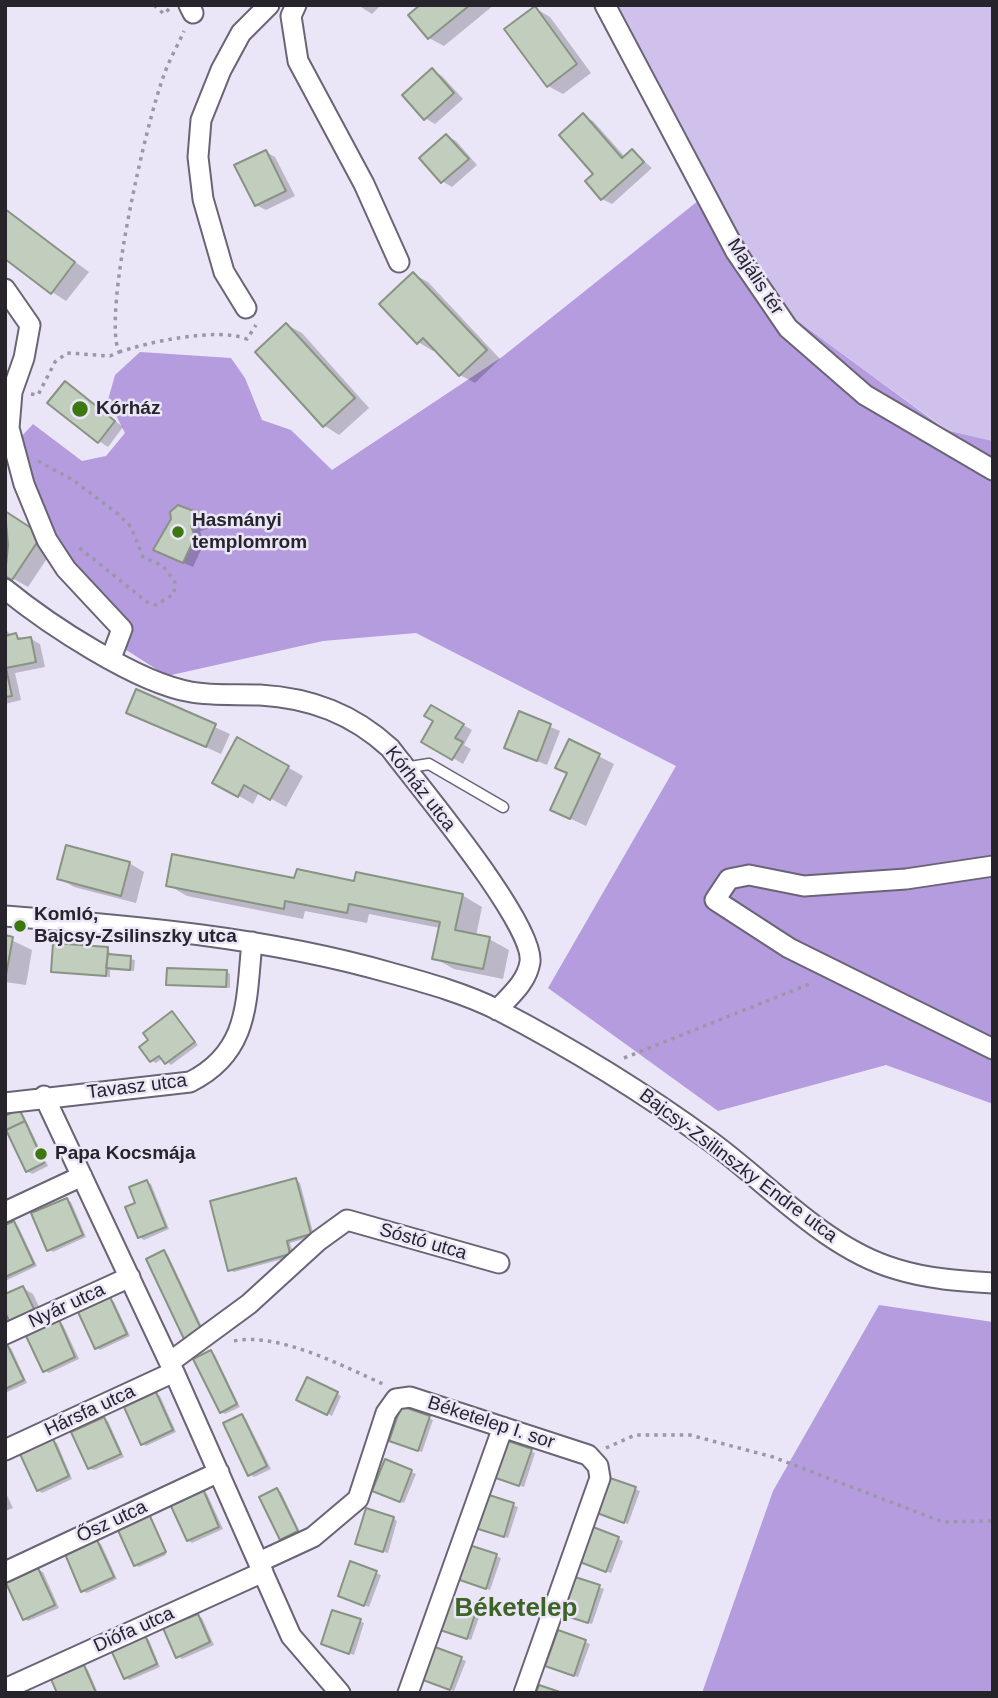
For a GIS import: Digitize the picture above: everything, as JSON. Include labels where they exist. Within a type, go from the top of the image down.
[{"type":"street","points":[[246,308],[225,272],[203,200],[198,156],[201,120],[221,70],[242,33],[269,5]]},
{"type":"street","points":[[296,5],[291,16],[298,61],[364,184],[399,262]]},
{"type":"street","name":"Majális tér","points":[[605,5],[736,253],[788,328],[865,395],[993,470]]},
{"type":"street","points":[[5,289],[30,325],[24,358],[12,392],[9,428],[24,484],[47,540],[86,593],[122,629],[111,658]]},
{"type":"street","name":"Kórház utca","points":[[5,590],[41,618],[162,684],[191,692],[263,695],[331,709],[369,729],[404,768],[487,877],[519,924],[528,943],[531,960],[527,975],[497,1010]]},
{"type":"street","points":[[993,866],[905,879],[804,886],[749,875],[729,879],[715,900],[728,911],[789,948],[993,1049]]},
{"type":"street","name":"Bajcsy-Zsilinszky Endre utca","points":[[5,916],[144,926],[252,942],[333,956],[457,992],[497,1010],[599,1068],[710,1141],[836,1240],[871,1259],[934,1279],[993,1283]]},
{"type":"street","name":"Tavasz utca","points":[[5,1103],[44,1096],[105,1093],[190,1082],[207,1073],[221,1062],[244,1017],[252,942]]},
{"type":"street","points":[[44,1096],[172,1367],[291,1636],[340,1693]]},
{"type":"street","points":[[5,1212],[82,1176]]},
{"type":"street","name":"Sóstó utca","points":[[346,1220],[499,1263]]},
{"type":"street","name":"Hársfa utca","points":[[5,1450],[172,1367],[201,1339],[248,1304],[318,1241],[346,1220]]},
{"type":"street","name":"Nyár utca","points":[[5,1334],[130,1277]]},
{"type":"street","name":"Béketelep I. sor","points":[[261,1567],[313,1537],[358,1499],[386,1413],[396,1399],[411,1397],[593,1460]]},
{"type":"street","points":[[408,1693],[503,1427]]},
{"type":"street","points":[[524,1693],[600,1478],[593,1460]]},
{"type":"street","name":"Ősz utca","points":[[5,1572],[219,1472]]},
{"type":"street","name":"Diófa utca","points":[[5,1689],[261,1567]]},
{"type":"lane","points":[[404,768],[429,764],[503,807]]},
{"type":"path","points":[[154,5],[164,14]]},
{"type":"path","points":[[119,352],[113,339],[120,263],[164,75],[189,18]]},
{"type":"path","points":[[12,392],[38,395],[55,362],[67,353],[110,356],[139,345],[205,336],[239,336]]},
{"type":"path","points":[[19,461],[20,453],[28,453],[73,480],[118,514],[131,527],[143,557],[170,573],[175,582],[174,594],[156,605],[147,602],[70,539]]},
{"type":"path","points":[[599,1068],[838,972]]},
{"type":"path","points":[[201,1339],[226,1343],[249,1338],[297,1349],[411,1397]]},
{"type":"path","points":[[593,1460],[635,1435],[690,1434],[772,1457],[943,1522],[993,1521]]},
{"type":"shaded area","points":[[612,5],[993,5],[993,441],[947,430],[788,314],[713,189],[641,50]]},
{"type":"shaded area","points":[[713,189],[788,314],[946,430],[993,441],[993,1104],[886,1065],[718,1111],[548,988],[676,766],[416,633],[323,641],[167,676],[120,646],[109,612],[41,520],[21,437],[33,424],[82,461],[106,456],[125,433],[108,400],[115,375],[140,352],[231,358],[245,378],[262,420],[291,430],[332,470],[502,357]]},
{"type":"shaded area","points":[[879,1305],[993,1322],[993,1693],[702,1693],[773,1491]]},
{"type":"building","points":[[420,5],[470,5],[428,39],[408,15]]},
{"type":"building","points":[[535,6],[577,64],[547,87],[504,29]]},
{"type":"building","points":[[432,68],[454,93],[424,120],[402,95]]},
{"type":"building","points":[[583,113],[622,158],[632,149],[644,162],[601,200],[585,181],[593,174],[559,135]]},
{"type":"building","points":[[446,134],[469,159],[441,183],[419,158]]},
{"type":"building","points":[[266,150],[286,191],[255,206],[234,165]]},
{"type":"building","points":[[5,209],[75,262],[51,294],[5,259]]},
{"type":"building","points":[[413,272],[487,350],[459,376],[423,338],[417,344],[379,304]]},
{"type":"building","points":[[286,323],[355,398],[323,427],[255,352]]},
{"type":"building","points":[[65,381],[115,421],[98,443],[47,403]]},
{"type":"building","name":"Hasmányi templomrom","points":[[178,505],[199,513],[197,525],[191,526],[195,537],[183,563],[153,550],[171,519],[170,512]]},
{"type":"building","points":[[5,511],[42,535],[12,580],[5,576],[8,545]]},
{"type":"building","points":[[16,633],[18,639],[31,637],[36,662],[6,668],[12,696],[5,697],[5,636]]},
{"type":"building","points":[[136,689],[216,724],[206,747],[126,713]]},
{"type":"building","points":[[431,705],[464,724],[455,738],[463,742],[452,760],[421,742],[433,721],[424,716]]},
{"type":"building","points":[[519,711],[551,724],[537,761],[504,748]]},
{"type":"building","points":[[237,737],[289,766],[270,800],[244,785],[238,797],[212,783]]},
{"type":"building","points":[[569,739],[600,754],[570,819],[550,810],[567,773],[555,768]]},
{"type":"building","points":[[66,845],[130,862],[121,896],[57,879]]},
{"type":"building","points":[[172,854],[294,878],[297,869],[354,881],[356,872],[463,894],[455,930],[490,937],[483,969],[432,959],[440,922],[349,904],[347,913],[285,901],[284,909],[166,886]]},
{"type":"building","points":[[5,935],[13,937],[6,975],[5,975]]},
{"type":"building","points":[[53,943],[108,947],[106,976],[51,972]]},
{"type":"building","points":[[108,954],[131,956],[130,970],[106,968]]},
{"type":"building","points":[[167,968],[227,970],[226,987],[166,985]]},
{"type":"building","points":[[172,1011],[195,1042],[165,1064],[159,1056],[150,1062],[139,1047],[148,1040],[143,1033]]},
{"type":"building","points":[[19,1109],[25,1121],[6,1130],[5,1116]]},
{"type":"building","points":[[25,1121],[44,1163],[26,1172],[6,1130]]},
{"type":"building","points":[[296,1178],[311,1234],[287,1241],[290,1254],[228,1271],[210,1201]]},
{"type":"building","points":[[147,1180],[166,1227],[138,1238],[125,1207],[135,1203],[129,1187]]},
{"type":"building","points":[[67,1198],[83,1235],[47,1251],[31,1213]]},
{"type":"building","points":[[14,1221],[34,1264],[5,1277],[5,1225]]},
{"type":"building","points":[[164,1250],[202,1331],[184,1339],[146,1259]]},
{"type":"building","points":[[23,1286],[34,1309],[9,1321],[5,1312],[5,1294]]},
{"type":"building","points":[[110,1297],[127,1334],[95,1349],[78,1312]]},
{"type":"building","points":[[59,1320],[75,1357],[43,1372],[26,1336]]},
{"type":"building","points":[[7,1344],[24,1380],[5,1389],[5,1345]]},
{"type":"building","points":[[211,1350],[237,1404],[220,1413],[193,1359]]},
{"type":"building","points":[[307,1377],[338,1392],[327,1415],[296,1400]]},
{"type":"building","points":[[156,1392],[173,1430],[141,1445],[124,1407]]},
{"type":"building","points":[[401,1406],[430,1416],[418,1451],[389,1441]]},
{"type":"building","points":[[242,1414],[267,1466],[248,1476],[223,1423]]},
{"type":"building","points":[[104,1417],[121,1454],[88,1469],[71,1432]]},
{"type":"building","points":[[53,1439],[69,1476],[37,1491],[20,1454]]},
{"type":"building","points":[[505,1440],[532,1449],[519,1486],[493,1477]]},
{"type":"building","points":[[385,1459],[412,1470],[400,1502],[372,1491]]},
{"type":"building","points":[[610,1478],[636,1487],[624,1523],[597,1513]]},
{"type":"building","points":[[277,1488],[298,1531],[280,1540],[259,1497]]},
{"type":"building","points":[[203,1489],[219,1527],[187,1541],[170,1504]]},
{"type":"building","points":[[486,1494],[514,1503],[504,1537],[475,1528]]},
{"type":"building","points":[[366,1508],[394,1517],[383,1552],[355,1544]]},
{"type":"building","points":[[149,1514],[166,1552],[134,1566],[117,1528]]},
{"type":"building","points":[[593,1527],[619,1537],[606,1572],[580,1562]]},
{"type":"building","points":[[97,1540],[114,1577],[81,1592],[65,1554]]},
{"type":"building","points":[[469,1545],[497,1554],[486,1589],[457,1579]]},
{"type":"building","points":[[350,1561],[377,1571],[364,1606],[338,1596]]},
{"type":"building","points":[[38,1568],[55,1605],[23,1620],[6,1583]]},
{"type":"building","points":[[575,1577],[600,1585],[588,1623],[563,1615]]},
{"type":"building","points":[[452,1596],[478,1605],[467,1639],[440,1630]]},
{"type":"building","points":[[332,1610],[361,1619],[349,1654],[321,1644]]},
{"type":"building","points":[[198,1614],[210,1642],[176,1658],[163,1628]]},
{"type":"building","points":[[558,1630],[586,1640],[574,1676],[545,1666]]},
{"type":"building","points":[[145,1635],[157,1664],[124,1679],[111,1650]]},
{"type":"building","points":[[435,1647],[462,1657],[450,1690],[423,1680]]},
{"type":"building","points":[[84,1665],[96,1693],[57,1693],[51,1679]]},
{"type":"building","points":[[539,1685],[563,1693],[536,1693]]},
{"type":"place","name":"Kórház","points":[[80,409]]},
{"type":"place","name":"Hasmányi templomrom","points":[[178,532]]},
{"type":"place","name":"Komló, Bajcsy-Zsilinszky utca","points":[[20,926]]},
{"type":"place","name":"Papa Kocsmája","points":[[41,1154]]},
{"type":"district","name":"Béketelep","points":[[516,1609]]}]
